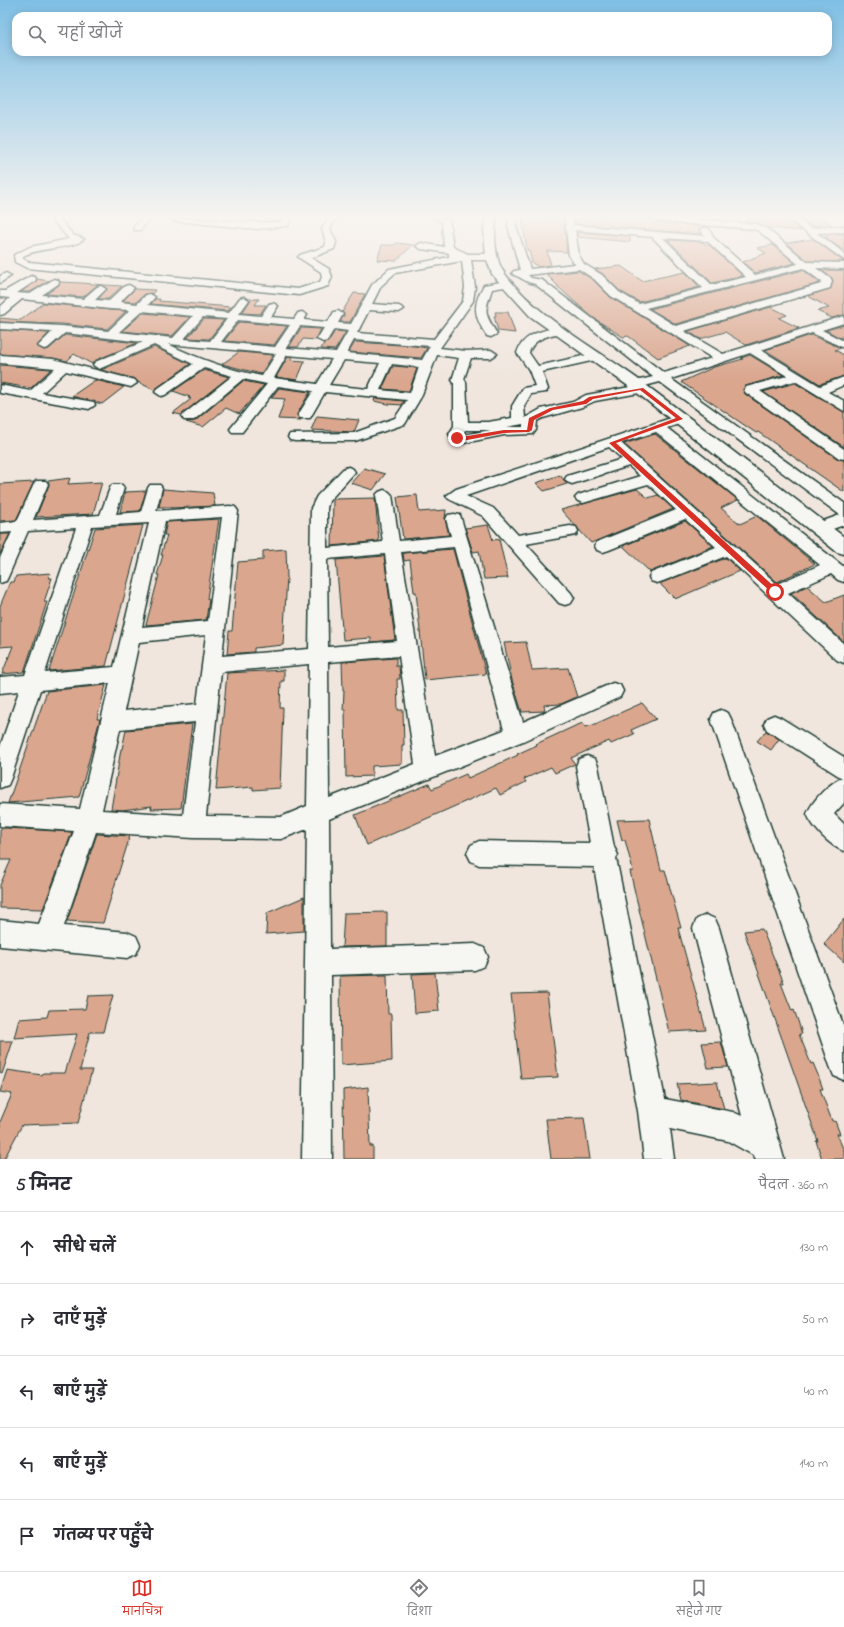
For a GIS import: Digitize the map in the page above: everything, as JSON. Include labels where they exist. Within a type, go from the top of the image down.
[{"type":"main road","points":[[497,272],[498,274],[515,275]]},
{"type":"main road","points":[[513,272],[527,295],[641,385],[835,525],[844,547]]},
{"type":"main road","points":[[515,275],[535,312],[558,330],[596,357],[641,385],[680,419],[835,525]]},
{"type":"street","points":[[98,272],[299,292],[324,284],[327,277],[326,272]]},
{"type":"street","points":[[305,416],[340,356],[378,284],[391,272]]},
{"type":"street","points":[[295,437],[355,437],[400,421],[415,396],[426,364],[435,347],[468,301],[470,287],[465,272]]},
{"type":"street","points":[[491,334],[482,318],[480,310],[486,294],[486,289],[515,275],[536,272]]},
{"type":"street","points":[[590,272],[598,277],[615,294],[721,358]]},
{"type":"street","points":[[693,272],[710,288]]},
{"type":"street","points":[[747,272],[753,278]]},
{"type":"street","points":[[638,307],[776,272]]},
{"type":"street","points":[[676,330],[826,286],[827,281],[814,272]]},
{"type":"street","points":[[515,275],[538,282],[662,378],[844,511]]},
{"type":"street","points":[[3,295],[31,279]]},
{"type":"street","points":[[30,298],[54,282]]},
{"type":"street","points":[[80,330],[129,288]]},
{"type":"street","points":[[85,303],[101,289]]},
{"type":"street","points":[[57,301],[72,290]]},
{"type":"street","points":[[3,295],[330,326],[352,332],[435,347],[466,355],[491,354]]},
{"type":"street","points":[[0,312],[18,297]]},
{"type":"street","points":[[111,334],[150,297]]},
{"type":"street","points":[[213,345],[244,300]]},
{"type":"street","points":[[264,320],[273,306]]},
{"type":"street","points":[[366,307],[399,309]]},
{"type":"street","points":[[237,429],[270,382],[281,350],[303,313]]},
{"type":"street","points":[[176,341],[200,314]]},
{"type":"street","points":[[323,340],[338,314]]},
{"type":"street","points":[[466,355],[458,380],[460,382],[461,426],[456,434],[460,440],[504,431],[528,431],[531,419],[552,409],[585,403],[591,398],[641,385],[844,319]]},
{"type":"street","points":[[0,326],[80,330],[152,340],[281,350],[426,364]]},
{"type":"street","points":[[44,346],[62,329]]},
{"type":"street","points":[[812,329],[844,345]]},
{"type":"street","points":[[461,426],[488,426],[519,421],[518,406],[527,391],[542,389],[535,370],[523,353],[526,344],[534,337],[558,330]]},
{"type":"street","points":[[99,365],[152,340],[203,363],[270,382],[415,396]]},
{"type":"street","points":[[752,349],[844,407]]},
{"type":"street","points":[[535,370],[596,357]]},
{"type":"street","points":[[0,359],[54,363],[131,383]]},
{"type":"street","points":[[373,392],[388,360]]},
{"type":"street","points":[[161,392],[203,363]]},
{"type":"street","points":[[32,395],[61,370],[61,366]]},
{"type":"street","points":[[189,417],[241,375]]},
{"type":"street","points":[[797,377],[750,390],[844,455]]},
{"type":"street","points":[[819,391],[844,381]]},
{"type":"street","points":[[0,389],[89,405]]},
{"type":"street","points":[[565,598],[488,512],[454,496],[461,492],[612,443],[680,419]]},
{"type":"street","points":[[657,426],[838,572]]},
{"type":"street","points":[[612,443],[844,656]]},
{"type":"street","points":[[572,480],[632,461]]},
{"type":"street","points":[[317,1159],[319,503],[348,472]]},
{"type":"street","points":[[583,498],[650,478]]},
{"type":"street","points":[[0,577],[41,484]]},
{"type":"street","points":[[106,521],[117,488]]},
{"type":"street","points":[[47,938],[89,820],[132,635],[152,518],[155,488]]},
{"type":"street","points":[[384,495],[426,768]]},
{"type":"street","points":[[0,528],[152,518],[230,511],[193,826]]},
{"type":"street","points":[[603,546],[687,512]]},
{"type":"street","points":[[454,519],[516,735]]},
{"type":"street","points":[[0,778],[86,522]]},
{"type":"street","points":[[514,541],[570,531]]},
{"type":"street","points":[[320,554],[460,541]]},
{"type":"street","points":[[657,577],[728,549]]},
{"type":"street","points":[[775,592],[838,572]]},
{"type":"street","points":[[132,635],[217,627]]},
{"type":"street","points":[[212,665],[407,648]]},
{"type":"street","points":[[0,685],[123,674]]},
{"type":"street","points":[[0,815],[193,826],[282,828],[426,768],[516,735],[613,691]]},
{"type":"street","points":[[112,721],[207,712]]},
{"type":"street","points":[[721,718],[844,1066]]},
{"type":"street","points":[[774,724],[844,769]]},
{"type":"street","points":[[588,766],[606,854],[653,1111],[659,1159]]},
{"type":"street","points":[[844,788],[818,814],[844,840]]},
{"type":"street","points":[[479,853],[606,854]]},
{"type":"street","points":[[706,928],[766,1152]]},
{"type":"street","points":[[0,933],[127,945]]},
{"type":"street","points":[[318,962],[476,957]]},
{"type":"street","points":[[653,1111],[733,1127],[766,1152]]},
{"type":"building","points":[[581,272],[593,280],[610,297],[690,346],[658,358],[628,336],[623,337],[592,317],[557,286],[546,274]]},
{"type":"building","points":[[600,272],[630,272],[642,281],[685,272],[700,287],[639,302],[620,291]]},
{"type":"building","points":[[701,272],[739,272],[743,276],[712,283]]},
{"type":"building","points":[[795,272],[806,272],[820,283],[676,324],[650,309]]},
{"type":"building","points":[[824,272],[844,272],[844,315],[832,318],[817,311],[829,308],[808,296],[831,288],[832,278]]},
{"type":"building","points":[[37,279],[49,281],[30,292],[21,292]]},
{"type":"building","points":[[60,282],[122,286],[108,299],[98,299],[107,289],[101,285],[96,286],[83,297],[46,294],[59,285]]},
{"type":"building","points":[[135,289],[155,290],[152,294],[145,294],[136,302],[123,301]]},
{"type":"building","points":[[354,293],[365,294],[350,322],[340,322],[344,315],[342,312]]},
{"type":"building","points":[[155,299],[160,299],[159,301],[231,307],[228,311],[151,304]]},
{"type":"building","points":[[250,299],[259,299],[255,305],[266,305],[260,314],[242,313]]},
{"type":"building","points":[[43,303],[126,311],[107,329],[62,324],[0,322],[0,318],[21,320]]},
{"type":"building","points":[[771,307],[787,315],[779,318],[799,328],[746,345],[725,332],[700,339],[688,331]]},
{"type":"building","points":[[495,312],[508,312],[515,333],[498,331],[494,316],[496,316]]},
{"type":"building","points":[[143,313],[190,317],[172,336],[122,331]]},
{"type":"building","points":[[204,319],[224,320],[209,339],[187,338]]},
{"type":"building","points":[[239,322],[287,326],[274,345],[224,341]]},
{"type":"building","points":[[844,325],[844,336],[840,338],[826,330]]},
{"type":"building","points":[[301,328],[321,329],[316,340],[303,339],[298,347],[289,347]]},
{"type":"building","points":[[0,330],[49,333],[37,346],[44,350],[49,349],[65,335],[137,343],[94,361],[92,364],[74,354],[67,361],[53,358],[0,354]]},
{"type":"building","points":[[335,331],[346,332],[335,350],[321,349],[324,343],[328,342]]},
{"type":"building","points":[[811,335],[841,348],[835,350],[844,355],[844,376],[820,384],[765,350]]},
{"type":"building","points":[[355,342],[427,348],[421,358],[349,352]]},
{"type":"building","points":[[154,347],[190,364],[154,390],[135,379],[101,370]]},
{"type":"building","points":[[239,352],[273,355],[261,374],[222,364]]},
{"type":"building","points":[[750,355],[783,375],[746,386],[743,389],[745,394],[838,459],[844,460],[844,492],[758,432],[756,433],[681,382],[714,367],[743,359],[741,358]]},
{"type":"building","points":[[288,357],[293,357],[291,360],[305,361],[297,380],[276,377]]},
{"type":"building","points":[[0,365],[51,369],[31,388],[0,383]]},
{"type":"building","points":[[393,366],[417,368],[409,391],[382,389]]},
{"type":"building","points":[[204,370],[229,377],[181,415],[173,413],[191,399],[188,398],[190,397],[173,391]]},
{"type":"building","points":[[95,380],[124,387],[102,404],[72,396]]},
{"type":"building","points":[[243,381],[264,385],[239,414],[226,408],[203,427],[186,422],[195,421]]},
{"type":"building","points":[[795,383],[844,412],[844,447],[763,392]]},
{"type":"building","points":[[279,388],[310,392],[297,414],[301,420],[278,419],[285,399],[271,398]]},
{"type":"building","points":[[375,398],[404,401],[402,405],[387,404],[374,401]]},
{"type":"building","points":[[317,416],[359,420],[354,432],[311,430]]},
{"type":"building","points":[[655,434],[738,500],[721,508],[740,524],[757,516],[815,564],[777,582],[624,444]]},
{"type":"building","points":[[364,468],[385,474],[373,490],[351,483]]},
{"type":"building","points":[[560,475],[567,484],[544,491],[536,483]]},
{"type":"building","points":[[70,478],[68,484],[102,482],[93,514],[36,517],[49,485],[48,481]]},
{"type":"building","points":[[34,482],[16,520],[0,521],[0,484]]},
{"type":"building","points":[[163,489],[213,493],[215,506],[171,508],[159,507]]},
{"type":"building","points":[[637,489],[648,498],[658,495],[673,509],[591,543],[561,510]]},
{"type":"building","points":[[146,491],[140,511],[120,512],[125,492]]},
{"type":"building","points":[[417,495],[419,512],[446,510],[445,519],[449,535],[403,539],[397,497]]},
{"type":"building","points":[[375,498],[379,541],[332,546],[333,499]]},
{"type":"building","points":[[219,519],[207,599],[209,599],[206,620],[146,625],[159,575],[157,575],[167,535],[164,535],[167,522]]},
{"type":"building","points":[[685,521],[713,546],[650,572],[623,546]]},
{"type":"building","points":[[143,525],[106,666],[49,671],[95,528]]},
{"type":"building","points":[[488,525],[493,540],[499,539],[508,578],[484,579],[479,551],[473,552],[465,528]]},
{"type":"building","points":[[0,534],[10,534],[0,554]]},
{"type":"building","points":[[286,549],[287,577],[283,645],[254,648],[254,652],[227,654],[229,631],[232,631],[238,562],[263,560],[263,551]]},
{"type":"building","points":[[453,549],[486,674],[425,680],[416,592],[414,592],[410,560],[404,561],[403,553]]},
{"type":"building","points":[[384,556],[395,640],[371,642],[371,638],[343,640],[336,560]]},
{"type":"building","points":[[726,558],[740,571],[675,599],[661,585],[661,583]]},
{"type":"building","points":[[50,573],[49,578],[52,578],[44,602],[47,602],[24,672],[2,674],[13,646],[0,647],[0,606],[10,582],[14,582],[16,576]]},
{"type":"building","points":[[807,586],[826,602],[844,595],[844,642],[791,593]]},
{"type":"building","points":[[526,642],[532,670],[568,668],[577,697],[561,704],[544,705],[545,711],[522,712],[512,680],[504,643]]},
{"type":"building","points":[[396,658],[396,666],[399,666],[400,679],[397,679],[398,710],[403,710],[404,745],[402,745],[402,764],[372,766],[372,776],[346,777],[345,709],[343,710],[344,691],[342,662]]},
{"type":"building","points":[[284,670],[284,681],[281,681],[280,708],[283,708],[280,788],[253,790],[253,787],[216,790],[227,673]]},
{"type":"building","points":[[106,685],[97,719],[100,719],[79,797],[8,803],[47,691]]},
{"type":"building","points":[[642,703],[656,719],[631,730],[634,734],[611,744],[609,741],[571,758],[575,764],[555,773],[551,767],[524,779],[526,782],[500,795],[496,788],[367,845],[355,815],[429,784],[432,789],[466,774],[468,778],[575,726],[583,723],[585,727],[593,725]]},
{"type":"building","points":[[192,724],[181,808],[151,809],[152,806],[122,810],[111,809],[121,749],[126,730]]},
{"type":"building","points":[[766,731],[779,739],[771,750],[757,741]]},
{"type":"building","points":[[649,819],[661,870],[665,870],[681,928],[678,928],[706,1030],[669,1032],[630,871],[633,871],[625,840],[622,840],[617,820]]},
{"type":"building","points":[[6,828],[72,832],[43,909],[0,908],[0,885],[11,860],[0,860],[0,829]]},
{"type":"building","points":[[97,834],[130,836],[103,923],[67,921]]},
{"type":"building","points":[[304,897],[304,931],[266,934],[267,913]]},
{"type":"building","points":[[387,912],[387,946],[342,947],[344,913]]},
{"type":"building","points":[[844,919],[844,962],[824,944]]},
{"type":"building","points":[[762,929],[784,983],[781,983],[792,1011],[794,1010],[798,1021],[802,1034],[799,1034],[811,1064],[813,1063],[818,1075],[823,1089],[820,1089],[832,1121],[835,1121],[840,1134],[837,1134],[844,1151],[844,1159],[822,1159],[816,1141],[818,1141],[744,931]]},
{"type":"building","points":[[435,973],[439,1011],[415,1013],[412,974]]},
{"type":"building","points":[[387,975],[388,1014],[391,1014],[392,1061],[341,1065],[340,976]]},
{"type":"building","points":[[547,993],[558,1077],[521,1079],[511,994]]},
{"type":"building","points":[[113,995],[103,1032],[90,1032],[80,1070],[92,1070],[78,1123],[22,1125],[4,1159],[0,1159],[0,1122],[12,1094],[0,1092],[7,1070],[42,1075],[43,1073],[65,1073],[77,1034],[14,1038],[19,1019],[47,1017],[49,1010],[85,1009],[88,996]]},
{"type":"building","points":[[0,1041],[13,1041],[2,1074],[0,1073]]},
{"type":"building","points":[[721,1042],[728,1067],[708,1068],[702,1043]]},
{"type":"building","points":[[717,1082],[724,1109],[681,1100],[677,1084]]},
{"type":"building","points":[[368,1087],[370,1146],[373,1146],[373,1159],[344,1159],[343,1090]]},
{"type":"building","points":[[584,1118],[590,1159],[551,1159],[546,1119]]},
{"type":"route","points":[[457,438],[460,440],[504,431],[528,431],[532,418],[552,409],[585,403],[591,398],[641,389],[680,419],[612,443],[775,592]]}]
